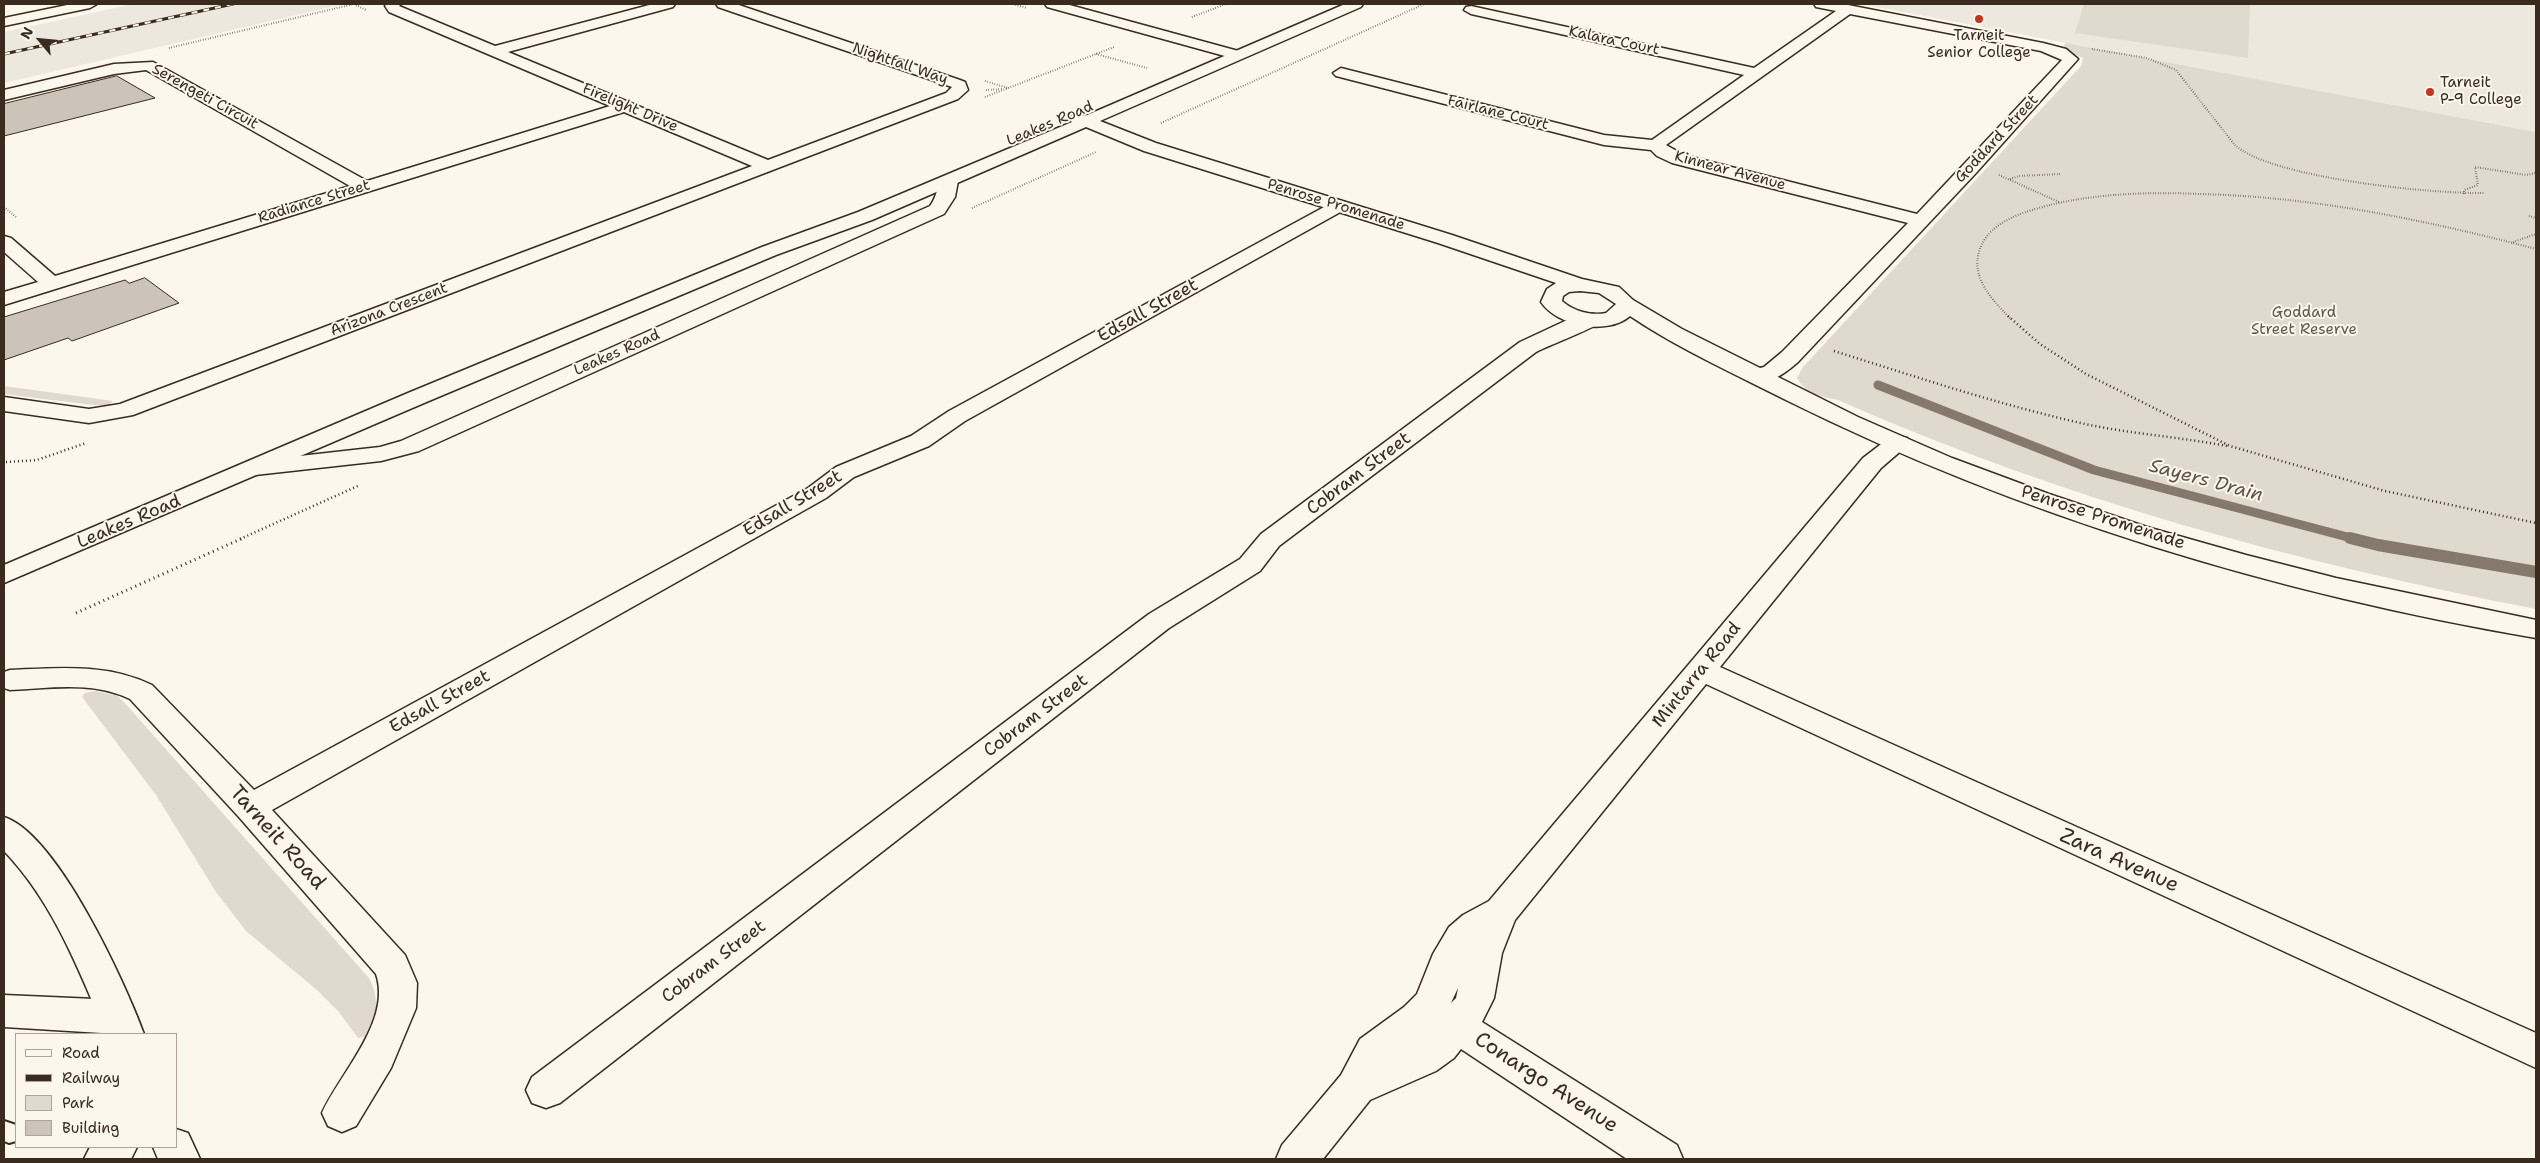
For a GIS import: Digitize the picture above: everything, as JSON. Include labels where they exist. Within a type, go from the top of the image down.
[{"type":"street","points":[[4,22],[90,4]]},
{"type":"street","name":"Firelight Drive","points":[[394,4],[392,6],[394,9],[767,166]]},
{"type":"street","points":[[493,51],[668,4]]},
{"type":"street","name":"Nightfall Way","points":[[723,4],[948,80],[961,88],[952,96],[767,166]]},
{"type":"street","points":[[1052,4],[1237,55]]},
{"type":"street","name":"Leakes Road","points":[[4,576],[769,251],[865,216],[1074,122],[1220,51],[1333,4]]},
{"type":"street","name":"Leakes Road","points":[[1074,122],[1356,4]]},
{"type":"street","points":[[1821,4],[1848,9]]},
{"type":"street","name":"Kinnear Avenue","points":[[1848,9],[1663,138],[1656,146],[1662,152],[1678,159],[1918,220]]},
{"type":"street","name":"Goddard Street","points":[[1757,376],[1772,372],[1790,357],[2071,59],[2052,49],[1848,9]]},
{"type":"street","name":"Kalara Court","points":[[1471,10],[1756,73]]},
{"type":"street","name":"Serengeti Circuit","points":[[4,94],[114,68],[148,65],[365,187]]},
{"type":"street","name":"Fairlane Court","points":[[1341,73],[1604,140],[1656,146]]},
{"type":"street","name":"Radiance Street","points":[[4,299],[625,106]]},
{"type":"street","name":"Penrose Promenade","points":[[1051,124],[1074,122],[1108,142],[1150,147],[1580,285],[1611,290],[1618,294],[1626,304],[1692,344],[1834,416],[1898,444],[2037,498],[2193,547],[2353,590],[2536,629]]},
{"type":"street","name":"Leakes Road","points":[[769,251],[828,220],[1051,124]]},
{"type":"street","name":"Arizona Crescent","points":[[4,404],[88,416],[125,410],[767,166]]},
{"type":"street","name":"Leakes Road","points":[[255,468],[381,454],[410,446],[937,210],[946,197],[948,180]]},
{"type":"street","name":"Edsall Street","points":[[250,807],[808,498],[845,472],[935,432],[957,416],[1337,206]]},
{"type":"street","points":[[4,242],[52,284]]},
{"type":"street","name":"Penrose Promenade","points":[[1521,266],[1548,290],[1553,302],[1571,316],[1597,320],[1692,344]]},
{"type":"street","points":[[1553,302],[1558,290],[1580,285]]},
{"type":"street","name":"Cobram Street","points":[[1528,348],[1551,319],[1553,302]]},
{"type":"street","name":"Cobram Street","points":[[546,1090],[1159,621],[1250,565],[1270,540],[1528,348],[1573,326],[1622,313],[1626,304]]},
{"type":"street","name":"Mintarra Road","points":[[1297,1159],[1356,1087],[1432,1053],[1443,1017],[1440,991],[1447,964],[1457,943],[1473,925],[1502,911],[1872,463],[1898,444]]},
{"type":"street","name":"Zara Avenue","points":[[1701,670],[2536,1051]]},
{"type":"street","name":"Tarneit Road","points":[[10,680],[99,678],[126,683],[141,692],[250,807],[392,966],[398,983],[397,1008],[377,1056],[342,1113]]},
{"type":"street","points":[[4,830],[35,861],[88,946],[121,1026],[4,1011]]},
{"type":"street","name":"Conargo Avenue","points":[[1443,1017],[1662,1159]]},
{"type":"street","points":[[105,1159],[115,1148]]},
{"type":"path","points":[[168,48],[356,4],[368,10]]},
{"type":"path","points":[[2089,48],[2154,60],[2176,70],[2237,147],[2251,157],[2298,170],[2428,192],[2484,193]]},
{"type":"path","points":[[2464,194],[2464,190],[2478,185],[2476,166],[2526,175],[2536,173]]},
{"type":"path","points":[[1970,168],[2010,179],[2060,202]]},
{"type":"path","points":[[2010,179],[2019,176],[2061,174]]},
{"type":"path","points":[[2233,448],[2124,395],[2069,365],[2016,327],[1989,296],[1978,276],[1977,265],[1982,239],[2000,224],[2019,214],[2060,202],[2086,197],[2160,193],[2248,196],[2403,218],[2536,249]]},
{"type":"path","points":[[2529,216],[2536,218]]},
{"type":"path","points":[[2512,243],[2536,234]]},
{"type":"path","points":[[1830,350],[1979,396],[2063,419],[2119,431],[2188,439],[2233,448],[2390,493],[2477,513],[2536,523]]},
{"type":"shaded area","points":[[134,4],[344,4],[4,83],[4,32]]},
{"type":"shaded area","name":"Tarneit P-9 College","points":[[1861,4],[2536,4],[2536,132],[2066,43]]},
{"type":"green space","points":[[2084,4],[2250,4],[2248,58],[2075,33]]},
{"type":"green space","name":"Goddard Street Reserve","points":[[2066,43],[2536,132],[2536,609],[2357,571],[2269,549],[2094,498],[1922,436],[1838,400],[1810,392],[1801,384],[1797,378],[1803,367],[2081,66],[2083,58],[2062,48]]},
{"type":"green space","points":[[4,386],[113,401],[109,405],[93,405],[4,394]]},
{"type":"green space","points":[[95,691],[118,696],[123,701],[369,978],[375,993],[376,1015],[367,1036],[358,1038],[339,1012],[317,990],[246,931],[216,892],[156,795],[82,697],[85,693]]},
{"type":"building","points":[[117,76],[155,98],[4,136],[4,104]]},
{"type":"building","points":[[145,278],[179,303],[72,341],[68,338],[4,360],[4,317],[125,280],[129,283]]},
{"type":"waterway","name":"Sayers Drain","points":[[1878,385],[2094,470],[2355,539]]},
{"type":"waterway","name":"Sayers Drain","points":[[2350,538],[2378,545],[2536,572]]},
{"type":"railway","points":[[4,54],[233,4]]},
{"type":"place","name":"Tarneit Senior College","points":[[1979,19]]},
{"type":"place","name":"Tarneit P-9 College","points":[[2430,92]]}]
